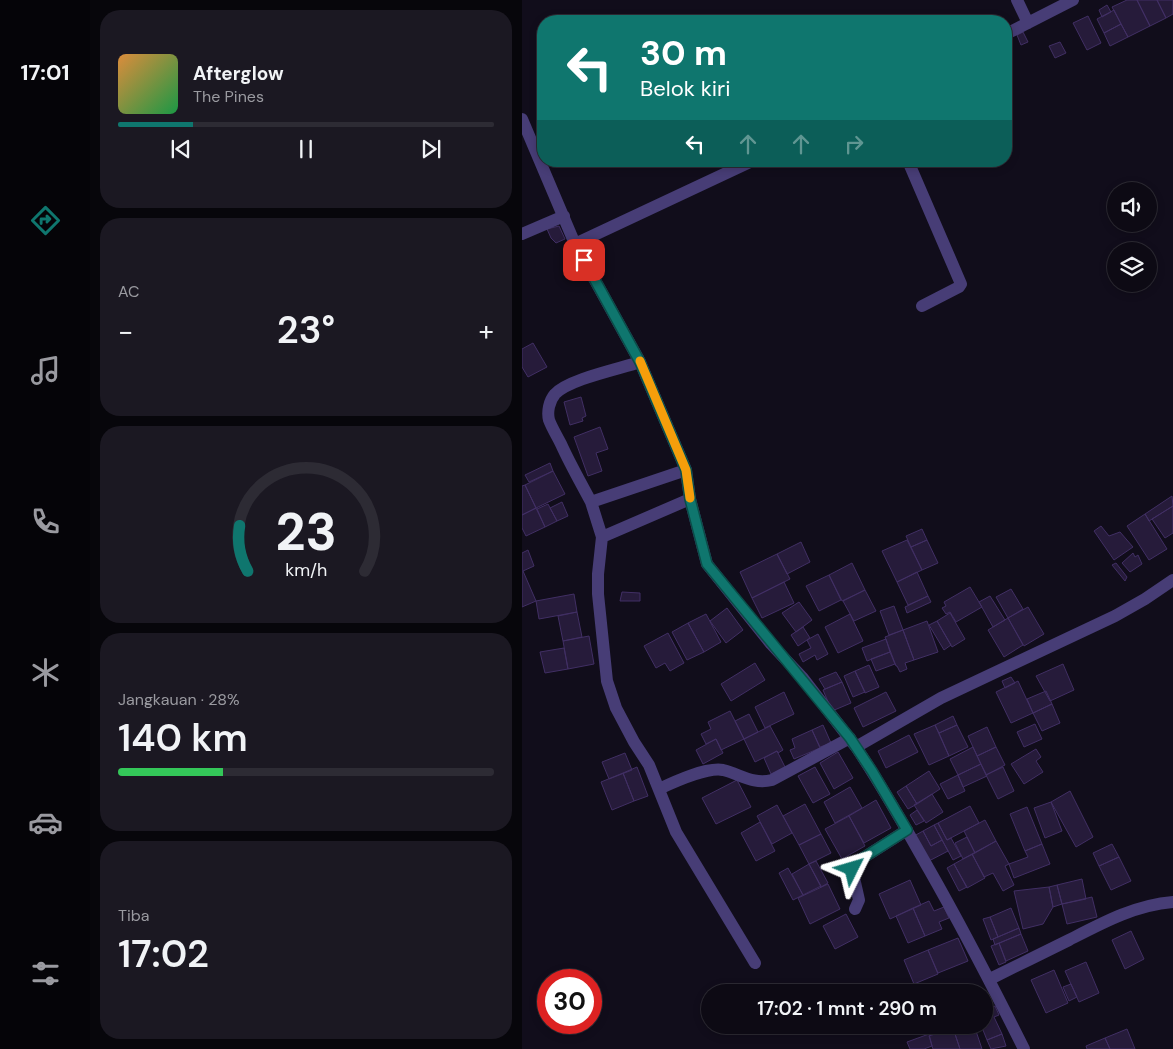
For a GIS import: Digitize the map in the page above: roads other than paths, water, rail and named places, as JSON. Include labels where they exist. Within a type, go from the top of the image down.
[{"type":"street","points":[[1017,0],[1028,23]]},
{"type":"street","points":[[1012,31],[1073,0]]},
{"type":"street","points":[[522,119],[537,154]]},
{"type":"street","points":[[543,167],[575,244],[640,362],[686,470],[690,499],[704,557],[710,570],[771,644],[802,678],[853,742],[907,830],[990,979],[1024,1049]]},
{"type":"street","points":[[575,244],[739,167]]},
{"type":"street","points":[[911,167],[962,284],[959,288],[922,306]]},
{"type":"street","points":[[522,234],[564,216]]},
{"type":"street","points":[[640,362],[573,383],[556,392],[550,402],[549,419],[570,464],[592,502],[602,537],[598,574],[607,681],[616,708],[634,742],[650,765],[676,832],[755,963]]},
{"type":"street","points":[[592,502],[686,470]]},
{"type":"street","points":[[602,537],[636,524],[690,499]]},
{"type":"street","points":[[659,789],[704,772],[716,770],[723,770],[762,783],[772,780],[1115,616],[1145,599],[1172,580]]},
{"type":"street","points":[[856,909],[859,900],[852,869],[855,863],[907,830]]},
{"type":"street","points":[[990,979],[1096,925],[1134,910],[1172,902]]}]
